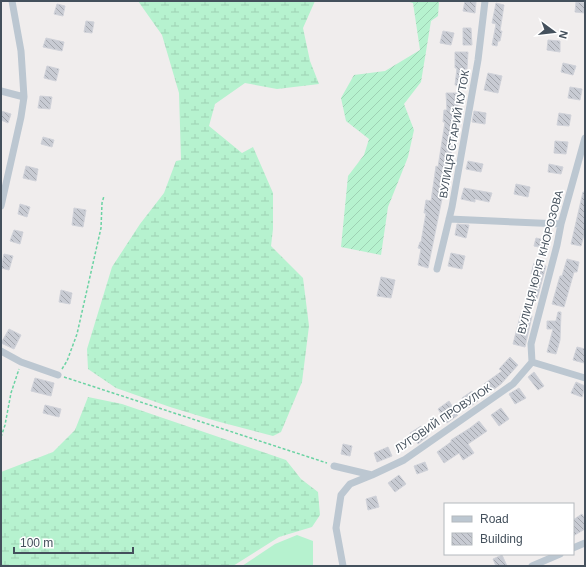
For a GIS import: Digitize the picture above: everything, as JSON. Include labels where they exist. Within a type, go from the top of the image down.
[{"type":"street","points":[[1,206],[24,97],[21,51],[12,1]]},
{"type":"street","name":"ВУЛИЦЯ СТАРИЙ КУТОК","points":[[437,269],[449,219],[478,60],[485,1]]},
{"type":"street","points":[[1,91],[24,97]]},
{"type":"street","name":"ВУЛИЦЯ ЮРІЯ КНОРОЗОВА","points":[[532,362],[531,344],[557,245],[561,224],[585,138]]},
{"type":"street","points":[[449,219],[561,224]]},
{"type":"street","points":[[1,351],[21,362],[58,375]]},
{"type":"street","points":[[532,362],[585,378]]},
{"type":"street","name":"ЛУГОВИЙ ПРОВУЛОК","points":[[343,566],[336,528],[341,495],[350,484],[404,460],[513,384],[532,362]]},
{"type":"street","points":[[334,466],[372,474]]},
{"type":"street","points":[[574,548],[585,543]]},
{"type":"street","points":[[532,566],[558,555]]},
{"type":"path","points":[[104,196],[102,203],[101,228],[77,334],[67,361],[58,375],[334,466]]},
{"type":"path","points":[[1,437],[5,425],[11,393],[21,362]]},
{"type":"green space","points":[[138,1],[315,1],[303,28],[310,61],[319,84],[277,89],[245,83],[215,104],[209,126],[242,153],[253,147],[273,193],[273,229],[271,246],[303,278],[309,326],[302,382],[281,432],[273,436],[170,407],[116,388],[88,369],[87,349],[112,267],[140,224],[164,193],[176,161],[181,160],[179,93],[162,35]]},
{"type":"green space","points":[[406,1],[439,1],[438,16],[431,21],[421,82],[404,104],[414,130],[408,157],[388,207],[381,255],[341,247],[348,176],[364,155],[369,139],[346,121],[341,98],[354,75],[385,71],[420,50],[413,3]]},
{"type":"green space","points":[[88,397],[122,404],[286,460],[301,479],[318,492],[320,515],[312,527],[279,537],[233,566],[1,566],[1,472],[53,452],[75,430]]},
{"type":"green space","points":[[297,535],[313,541],[313,566],[242,566],[275,544]]},
{"type":"building","points":[[465,1],[476,2],[475,13],[463,11]]},
{"type":"building","points":[[576,2],[585,3],[585,13],[575,12]]},
{"type":"building","points":[[496,3],[504,5],[500,31],[502,31],[500,41],[498,41],[497,46],[492,45],[496,24],[492,23]]},
{"type":"building","points":[[57,4],[65,6],[63,16],[54,14]]},
{"type":"building","points":[[86,21],[94,22],[92,33],[84,32]]},
{"type":"building","points":[[463,28],[471,28],[472,45],[463,45]]},
{"type":"building","points":[[443,31],[454,33],[451,45],[440,43]]},
{"type":"building","points":[[46,38],[64,42],[62,51],[43,47]]},
{"type":"building","points":[[548,40],[560,41],[560,52],[547,50]]},
{"type":"building","points":[[455,52],[468,52],[467,69],[465,69],[463,86],[455,85],[457,68],[455,68]]},
{"type":"building","points":[[563,63],[576,66],[573,75],[561,72]]},
{"type":"building","points":[[47,66],[59,69],[56,81],[44,78]]},
{"type":"building","points":[[488,73],[502,76],[498,93],[484,90]]},
{"type":"building","points":[[570,87],[582,89],[580,100],[568,98]]},
{"type":"building","points":[[446,93],[459,93],[460,105],[458,105],[453,143],[450,159],[448,158],[446,179],[428,268],[418,265],[421,249],[418,248],[421,242],[426,213],[424,213],[426,200],[431,201],[436,166],[438,167],[445,122],[443,122],[444,110],[447,110]]},
{"type":"building","points":[[40,96],[52,97],[50,109],[38,108]]},
{"type":"building","points":[[1,111],[11,114],[8,123],[1,120]]},
{"type":"building","points":[[474,111],[486,113],[485,124],[472,122]]},
{"type":"building","points":[[559,113],[571,115],[569,126],[557,125]]},
{"type":"building","points":[[43,137],[54,140],[52,147],[41,144]]},
{"type":"building","points":[[555,141],[568,142],[566,154],[554,153]]},
{"type":"building","points":[[468,161],[483,164],[481,172],[466,169]]},
{"type":"building","points":[[549,164],[563,167],[561,174],[548,172]]},
{"type":"building","points":[[26,166],[38,169],[36,181],[23,178]]},
{"type":"building","points":[[516,184],[530,187],[528,197],[514,194]]},
{"type":"building","points":[[464,188],[492,193],[489,202],[475,199],[475,202],[461,199]]},
{"type":"building","points":[[583,192],[585,192],[585,231],[581,246],[571,244]]},
{"type":"building","points":[[20,204],[30,207],[27,217],[18,214]]},
{"type":"building","points":[[74,208],[86,210],[83,227],[72,225]]},
{"type":"building","points":[[457,224],[469,225],[466,238],[455,235]]},
{"type":"building","points":[[14,230],[23,232],[20,244],[10,241]]},
{"type":"building","points":[[536,238],[549,241],[548,249],[534,246]]},
{"type":"building","points":[[451,253],[465,256],[462,269],[448,266]]},
{"type":"building","points":[[4,254],[13,256],[9,270],[1,268]]},
{"type":"building","points":[[567,259],[579,262],[577,272],[574,272],[564,307],[552,304],[560,276],[562,276]]},
{"type":"building","points":[[534,263],[546,266],[537,299],[527,296],[533,274],[531,274]]},
{"type":"building","points":[[381,277],[395,280],[391,298],[377,296]]},
{"type":"building","points":[[61,290],[72,293],[70,304],[59,302]]},
{"type":"building","points":[[558,312],[561,312],[560,340],[556,354],[547,352],[553,329],[547,329],[547,321],[556,321]]},
{"type":"building","points":[[521,313],[532,316],[525,347],[513,344]]},
{"type":"building","points":[[9,329],[21,335],[14,349],[1,343]]},
{"type":"building","points":[[577,347],[585,349],[584,363],[573,360]]},
{"type":"building","points":[[510,357],[518,365],[501,384],[490,392],[484,384],[502,371],[499,369]]},
{"type":"building","points":[[534,372],[544,386],[538,390],[528,377]]},
{"type":"building","points":[[35,378],[54,383],[51,396],[31,391]]},
{"type":"building","points":[[576,382],[585,386],[582,397],[571,393]]},
{"type":"building","points":[[519,388],[526,398],[515,404],[509,394]]},
{"type":"building","points":[[472,391],[479,400],[468,408],[462,398]]},
{"type":"building","points":[[449,401],[458,415],[447,423],[438,409]]},
{"type":"building","points":[[45,405],[61,409],[59,417],[43,413]]},
{"type":"building","points":[[501,408],[509,419],[499,426],[491,415]]},
{"type":"building","points":[[479,421],[487,431],[468,444],[474,453],[463,460],[459,453],[444,463],[437,452],[451,442],[451,440]]},
{"type":"building","points":[[421,426],[428,436],[418,444],[410,433]]},
{"type":"building","points":[[343,444],[352,446],[350,456],[341,454]]},
{"type":"building","points":[[388,447],[392,456],[377,462],[374,453]]},
{"type":"building","points":[[425,462],[428,470],[417,474],[414,466]]},
{"type":"building","points":[[399,475],[406,484],[395,492],[388,483]]},
{"type":"building","points":[[376,496],[379,507],[368,510],[366,499]]},
{"type":"building","points":[[582,514],[585,519],[585,529],[574,535],[574,519]]},
{"type":"building","points":[[502,555],[507,566],[496,566],[493,559]]}]
